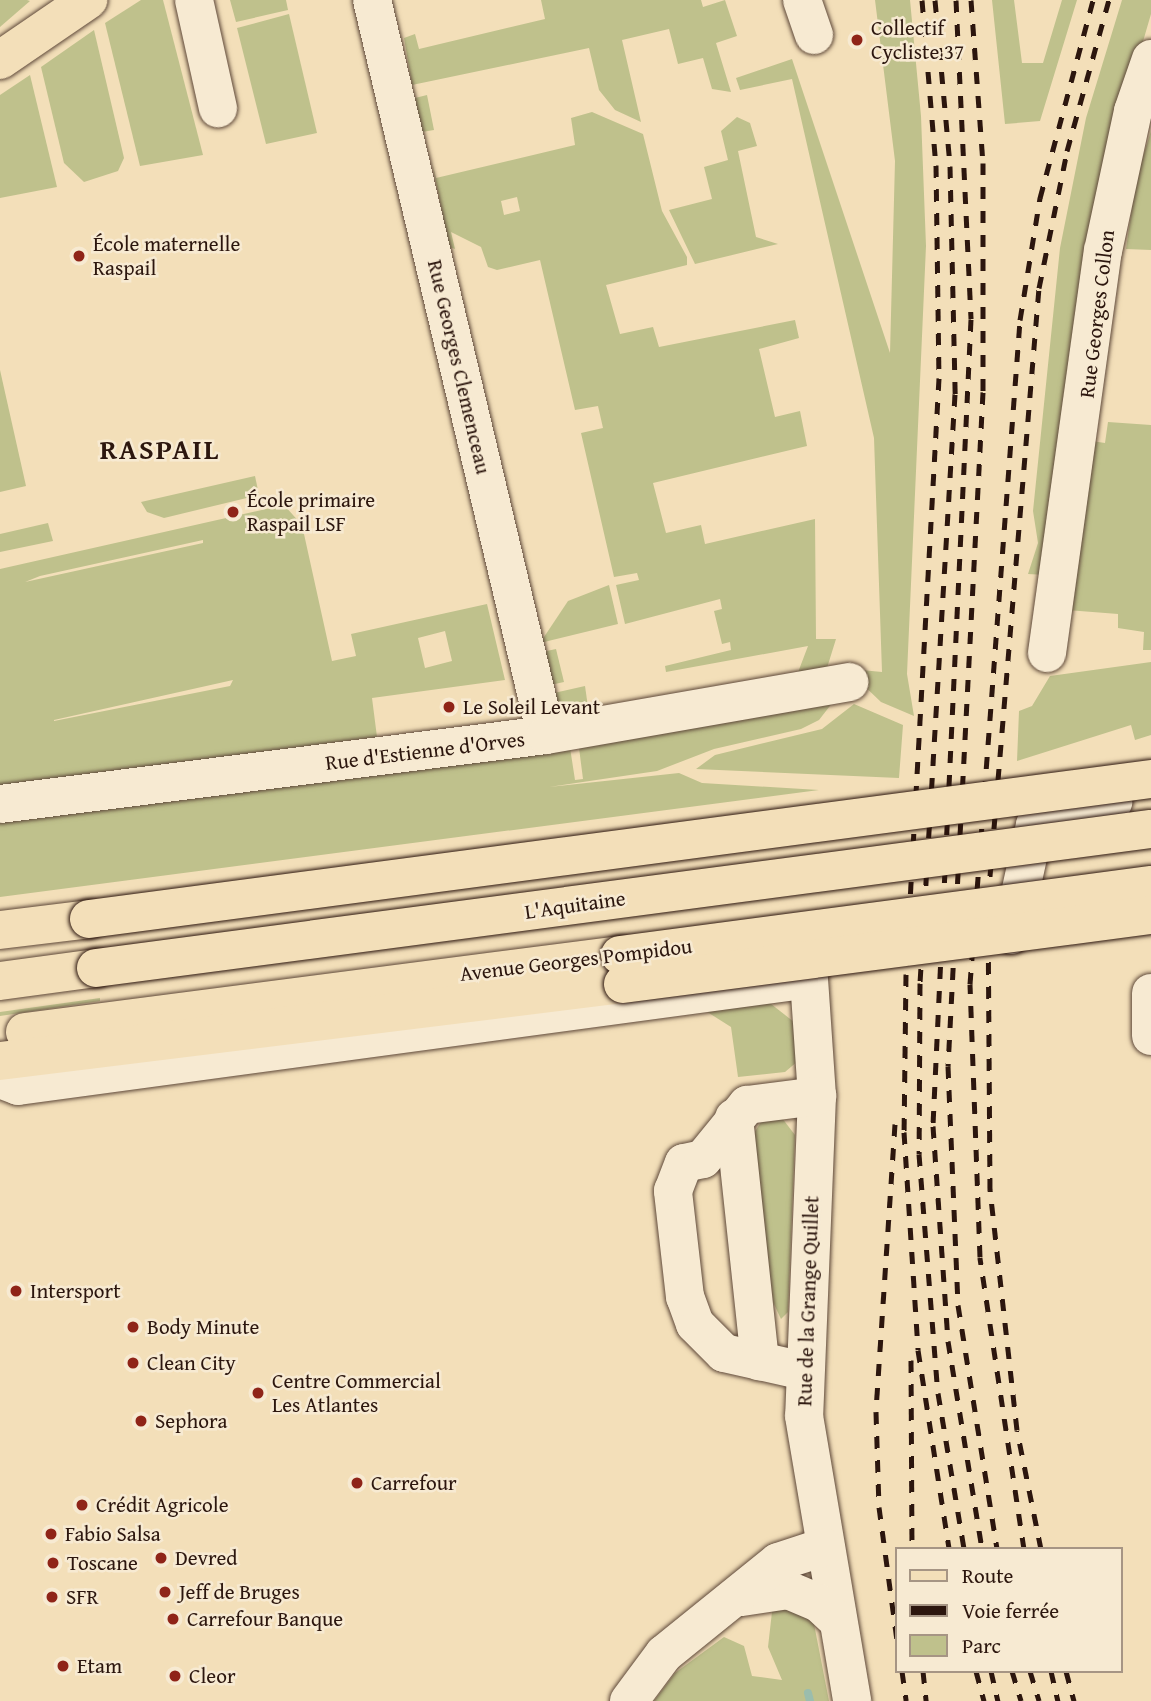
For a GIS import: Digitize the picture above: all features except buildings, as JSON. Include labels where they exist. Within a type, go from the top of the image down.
[{"type":"main road","points":[[0,60],[71,5]]},
{"type":"main road","points":[[0,930],[1151,779]]},
{"type":"main road","name":"L'Aquitaine","points":[[0,981],[1151,829]]},
{"type":"main road","name":"Avenue Georges Pompidou","points":[[0,1061],[622,970],[1151,885]]},
{"type":"main road","name":"Avenue Georges Pompidou","points":[[0,1035],[1151,915]]},
{"type":"street","points":[[194,0],[218,108]]},
{"type":"street","name":"Rue Georges Clemenceau","points":[[372,0],[546,735]]},
{"type":"street","name":"Rue Georges Collon","points":[[1047,653],[1103,251],[1133,111],[1151,59]]},
{"type":"street","name":"Rue d'Estienne d'Orves","points":[[0,804],[546,735],[849,682]]},
{"type":"street","points":[[990,940],[1010,937],[1035,825],[1063,810],[1151,796]]},
{"type":"street","points":[[0,1079],[18,1086],[809,979],[828,962],[884,954]]},
{"type":"street","name":"Rue de la Grange Quillet","points":[[809,979],[817,1096],[804,1416],[852,1701]]},
{"type":"street","points":[[1151,993],[1151,1036]]},
{"type":"street","points":[[804,1371],[724,1353],[695,1324],[685,1297],[673,1191],[684,1163],[703,1159],[747,1105],[817,1096]]},
{"type":"street","points":[[734,1118],[760,1362]]},
{"type":"street","points":[[629,1701],[664,1654],[759,1593],[788,1556],[825,1553]]},
{"type":"street","points":[[759,1593],[802,1594],[837,1620]]},
{"type":"green space","points":[[0,0],[27,0],[30,1],[0,27]]},
{"type":"green space","points":[[141,0],[163,0],[203,155],[140,166],[105,23]]},
{"type":"green space","points":[[230,0],[286,0],[288,10],[236,22]]},
{"type":"green space","points":[[541,0],[701,0],[703,7],[725,0],[737,36],[716,43],[731,92],[712,89],[703,58],[678,64],[669,29],[622,40],[641,122],[615,110],[599,90],[589,48],[412,85],[404,38],[415,34],[419,49],[545,19]]},
{"type":"green space","points":[[875,0],[910,0],[921,116],[926,246],[907,674],[914,716],[881,702],[859,681],[861,670],[882,672],[874,438],[792,79],[740,90],[736,78],[792,59],[890,353],[895,161]]},
{"type":"green space","points":[[992,0],[1014,0],[1022,63],[1043,63],[1062,0],[1077,0],[1040,121],[1005,124]]},
{"type":"green space","points":[[1122,0],[1151,0],[1151,14],[1109,158],[1046,575],[1028,574],[1038,543],[1033,511],[1060,248],[1086,118]]},
{"type":"green space","points":[[289,14],[317,133],[266,144],[237,28]]},
{"type":"green space","points":[[94,30],[124,158],[118,171],[84,182],[64,163],[41,67]]},
{"type":"green space","points":[[30,75],[57,187],[0,198],[0,95]]},
{"type":"green space","points":[[427,95],[434,130],[422,132],[415,98]]},
{"type":"green space","points":[[592,112],[643,134],[662,211],[687,257],[687,265],[606,285],[620,334],[653,327],[659,347],[795,320],[799,338],[759,349],[775,417],[800,411],[807,446],[653,483],[666,533],[701,525],[705,544],[815,519],[816,639],[836,639],[827,668],[797,675],[808,646],[666,672],[665,666],[731,650],[730,642],[722,644],[714,611],[722,609],[720,599],[625,624],[616,585],[639,580],[637,573],[614,577],[581,433],[603,428],[598,406],[575,410],[540,260],[497,270],[488,267],[481,247],[451,232],[455,249],[449,247],[432,162],[436,178],[575,145],[571,118]],"holes":[[[517,197],[520,211],[504,215],[501,201]]]},
{"type":"green space","points":[[737,117],[750,123],[757,146],[738,151],[756,237],[778,244],[695,264],[669,210],[712,199],[704,167],[728,160],[721,131]]},
{"type":"green space","points":[[1151,131],[1151,250],[1126,249],[1136,179]]},
{"type":"green space","points":[[0,370],[26,486],[0,492]]},
{"type":"green space","points":[[1108,422],[1151,425],[1151,650],[1143,650],[1144,632],[1118,628],[1118,614],[1067,610],[1085,440],[1105,443]]},
{"type":"green space","points":[[255,476],[259,495],[164,518],[147,512],[141,502]]},
{"type":"green space","points":[[284,505],[302,525],[332,661],[356,656],[351,634],[487,604],[505,680],[372,698],[377,737],[0,787],[0,569]],"holes":[[[203,540],[203,543],[25,582],[40,576]],[[445,631],[452,661],[425,668],[418,638]],[[233,680],[230,686],[54,720]]]},
{"type":"green space","points":[[48,523],[53,541],[0,552],[0,534]]},
{"type":"green space","points":[[609,585],[618,624],[540,643],[568,601]]},
{"type":"green space","points":[[556,649],[564,682],[550,685],[542,652]]},
{"type":"green space","points":[[1151,662],[1151,735],[1135,740],[1131,725],[1017,761],[1019,711],[1032,706],[1050,676]]},
{"type":"green space","points":[[585,686],[588,707],[565,709],[556,700],[554,693]]},
{"type":"green space","points":[[840,693],[819,720],[801,729],[714,749],[657,771],[549,787],[679,773],[702,783],[819,790],[0,897],[0,819],[569,741],[575,780],[583,779],[578,740]]},
{"type":"green space","points":[[854,704],[903,725],[899,778],[696,769],[715,755],[822,729]]},
{"type":"green space","points":[[100,998],[100,1001],[0,1016],[0,1012]]},
{"type":"green space","points":[[766,1000],[794,1022],[798,1061],[785,1072],[738,1077],[731,1027],[701,1008]]},
{"type":"green space","points":[[782,1118],[795,1135],[788,1312],[781,1319],[773,1302],[754,1133],[761,1122]]},
{"type":"green space","points":[[773,1603],[799,1611],[814,1624],[829,1701],[654,1701],[675,1673],[724,1637],[744,1646],[752,1676],[782,1680],[768,1647]]},
{"type":"waterway","points":[[808,1693],[810,1701]]},
{"type":"railway","points":[[922,0],[936,165],[939,378],[906,974],[904,1132],[918,1350],[949,1547]]},
{"type":"railway","points":[[935,0],[950,166],[955,394],[920,983],[919,1154],[938,1393],[964,1547]]},
{"type":"railway","points":[[956,0],[971,319],[933,1126],[948,1341],[982,1547]]},
{"type":"railway","points":[[971,0],[983,163],[983,392],[948,1066],[958,1305],[997,1547]]},
{"type":"railway","points":[[1024,1547],[980,1257],[970,984],[1020,320],[1040,198],[1093,0]]},
{"type":"railway","points":[[1041,1547],[1017,1430],[990,1190],[988,900],[1039,288],[1067,151],[1109,0]]},
{"type":"railway","points":[[895,1124],[876,1412],[879,1507],[895,1625]]},
{"type":"railway","points":[[911,1360],[912,1547]]},
{"type":"railway","points":[[902,1673],[906,1701]]},
{"type":"railway","points":[[923,1673],[926,1701]]},
{"type":"railway","points":[[977,1673],[984,1701]]},
{"type":"railway","points":[[991,1673],[998,1701]]},
{"type":"railway","points":[[1013,1673],[1021,1701]]},
{"type":"railway","points":[[1031,1673],[1039,1701]]},
{"type":"railway","points":[[1051,1673],[1058,1701]]},
{"type":"railway","points":[[1067,1673],[1074,1701]]},
{"type":"place","name":"Collectif Cycliste 37","points":[[857,40]]},
{"type":"place","name":"École maternelle Raspail","points":[[79,256]]},
{"type":"place","name":"École primaire Raspail LSF","points":[[233,512]]},
{"type":"place","name":"Le Soleil Levant","points":[[449,707]]},
{"type":"place","name":"Intersport","points":[[16,1291]]},
{"type":"place","name":"Body Minute","points":[[133,1327]]},
{"type":"place","name":"Clean City","points":[[133,1363]]},
{"type":"place","name":"Centre Commercial Les Atlantes","points":[[258,1393]]},
{"type":"place","name":"Sephora","points":[[141,1421]]},
{"type":"place","name":"Carrefour","points":[[357,1483]]},
{"type":"place","name":"Crédit Agricole","points":[[82,1505]]},
{"type":"place","name":"Fabio Salsa","points":[[51,1534]]},
{"type":"place","name":"Devred","points":[[161,1558]]},
{"type":"place","name":"Toscane","points":[[53,1563]]},
{"type":"place","name":"Jeff de Bruges","points":[[165,1592]]},
{"type":"place","name":"SFR","points":[[52,1597]]},
{"type":"place","name":"Carrefour Banque","points":[[173,1619]]},
{"type":"place","name":"Etam","points":[[63,1666]]},
{"type":"place","name":"Cleor","points":[[175,1676]]},
{"type":"district","name":"RASPAIL","points":[[160,449]]}]
